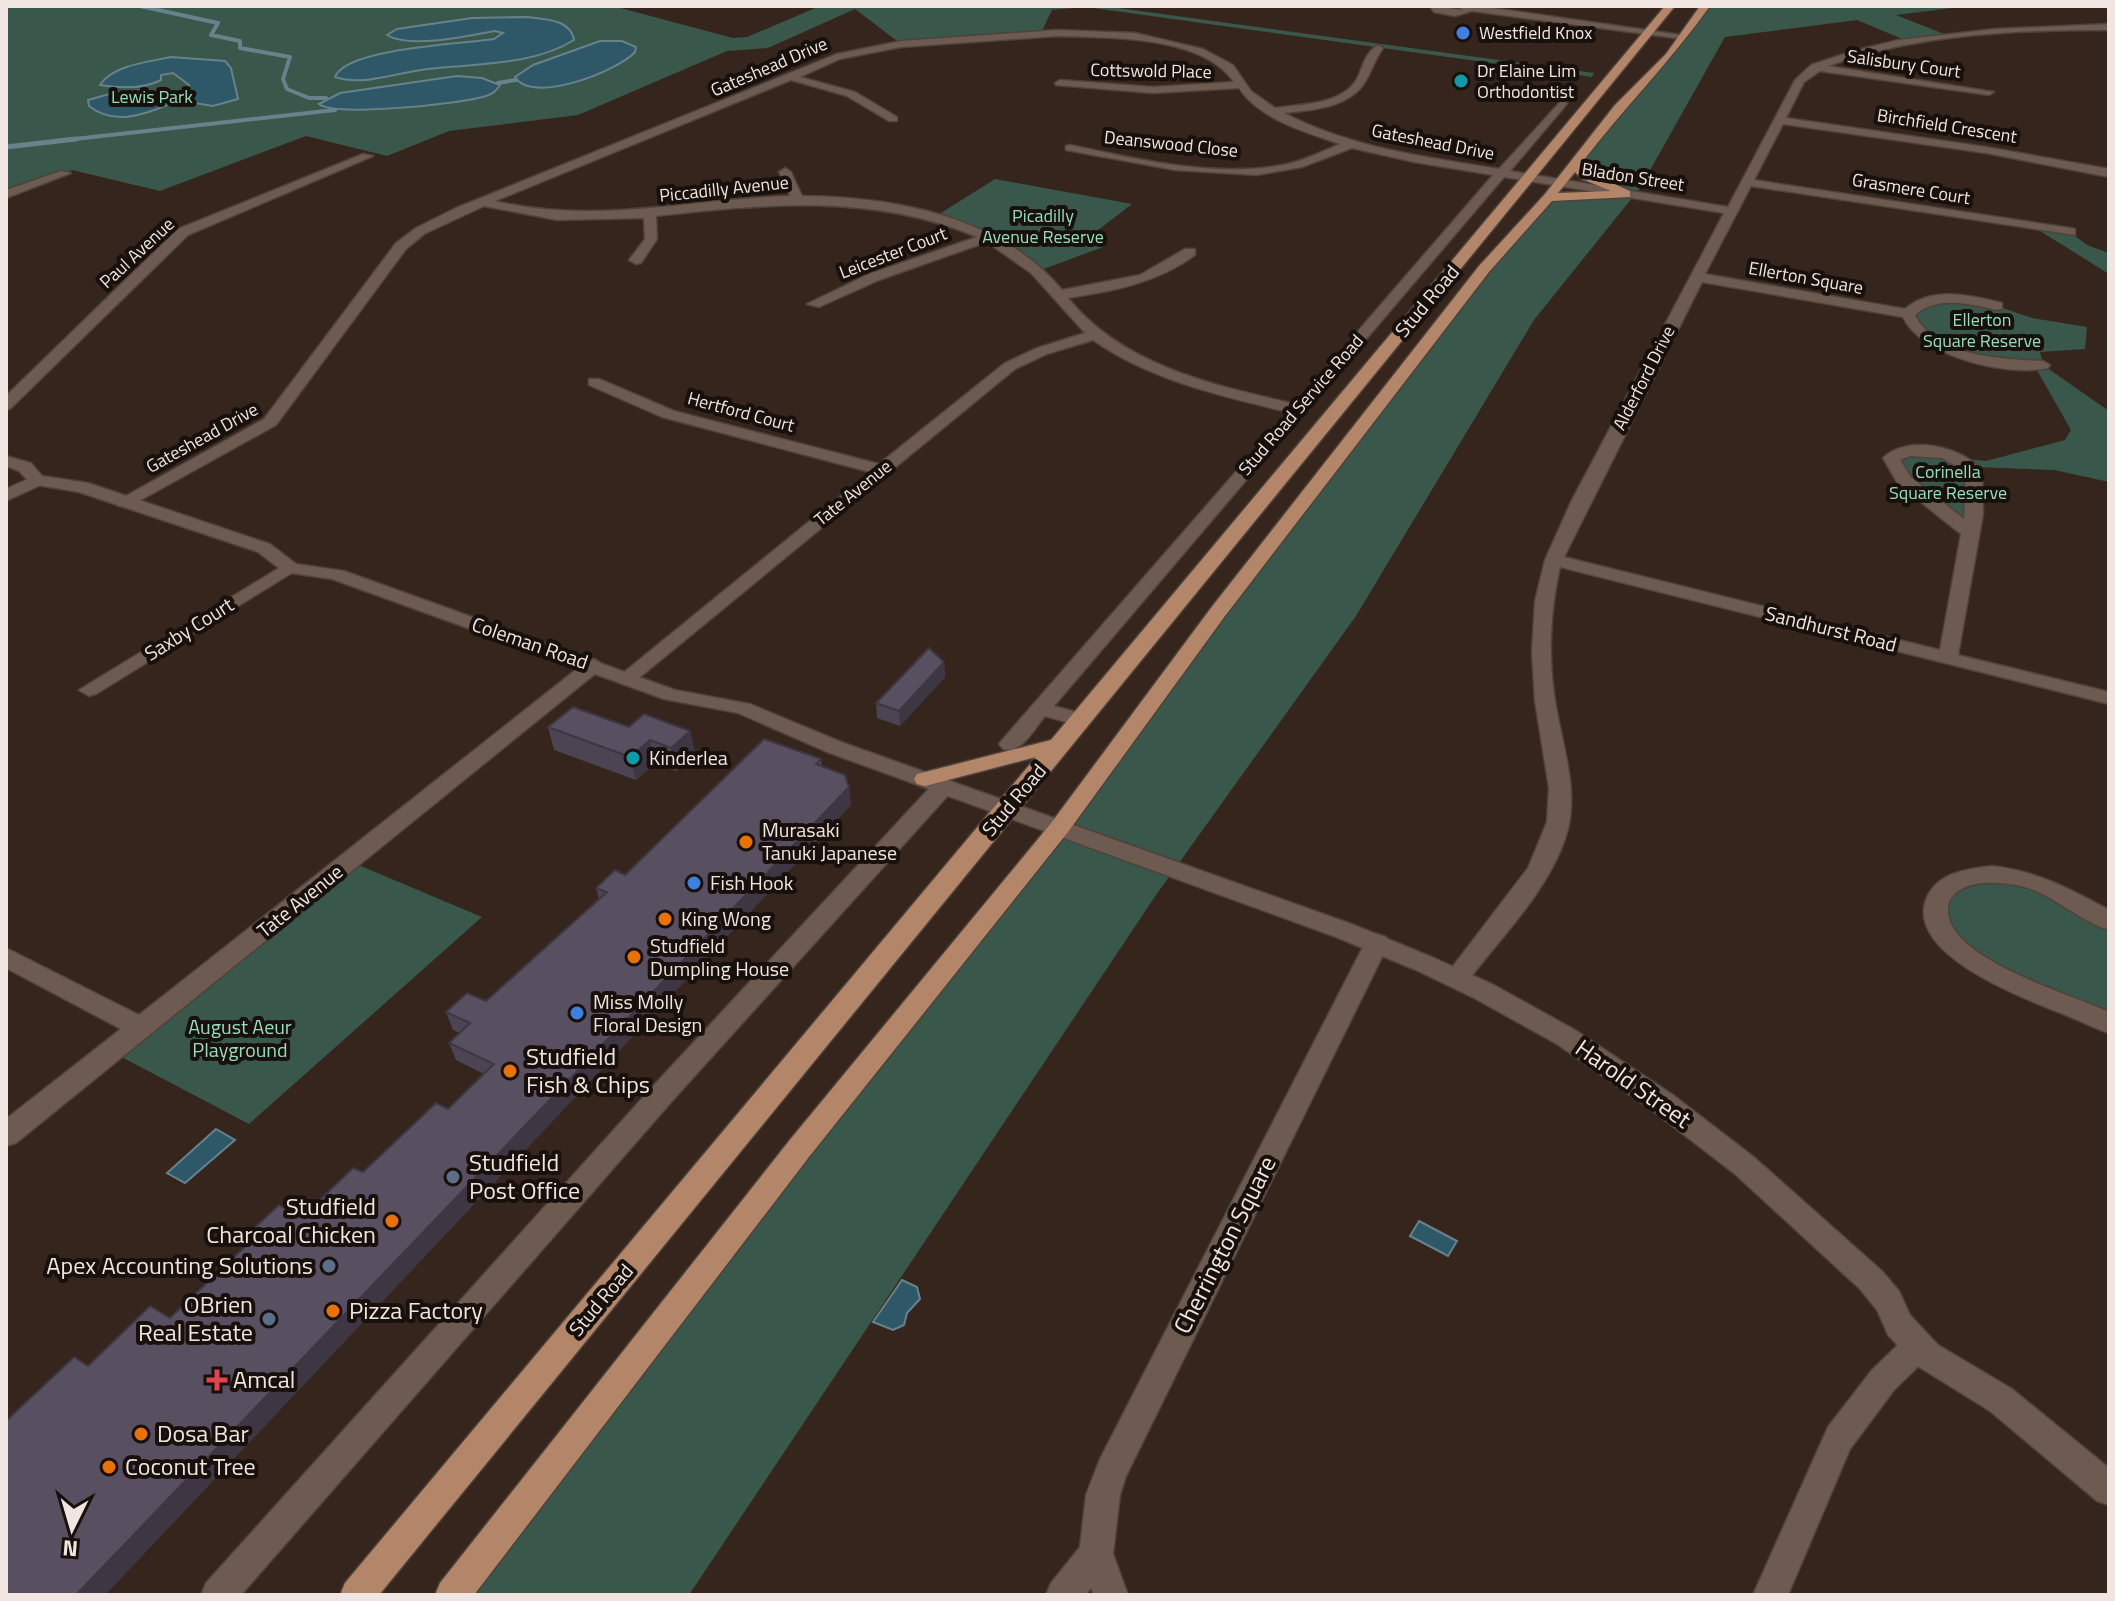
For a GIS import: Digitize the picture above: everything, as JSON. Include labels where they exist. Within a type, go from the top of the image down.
[{"type":"main road","name":"Stud Road","points":[[357,1595],[1527,178],[1623,49],[1647,34],[1670,6]]},
{"type":"main road","name":"Stud Road","points":[[452,1595],[799,1149],[1060,827],[1218,612],[1484,269],[1555,190],[1619,107],[1667,58],[1705,6]]},
{"type":"main road","points":[[1574,165],[1586,176],[1626,194]]},
{"type":"main road","points":[[1555,190],[1626,194]]},
{"type":"main road","points":[[934,783],[1060,744]]},
{"type":"street","points":[[1435,6],[1435,10],[1442,12],[1463,9],[1602,25],[1647,34]]},
{"type":"street","points":[[1463,9],[1580,28],[1681,38]]},
{"type":"street","points":[[1602,25],[1658,21]]},
{"type":"street","points":[[1815,67],[1865,50],[1988,32],[2109,27]]},
{"type":"street","points":[[1580,28],[1623,49]]},
{"type":"street","name":"Gateshead Drive","points":[[124,502],[270,422],[401,246],[433,223],[844,55],[890,45],[1084,33],[1135,36],[1188,47],[1225,64],[1241,85],[1273,112],[1302,127],[1351,144],[1414,159],[1527,178]]},
{"type":"street","points":[[1273,112],[1327,102],[1350,92],[1360,82],[1366,62],[1378,48]]},
{"type":"street","name":"Salisbury Court","points":[[1815,67],[1989,92]]},
{"type":"street","name":"Alderford Drive","points":[[1456,978],[1539,868],[1558,824],[1560,786],[1542,671],[1544,610],[1554,560],[1580,502],[1800,80],[1815,67]]},
{"type":"street","points":[[790,77],[851,94],[893,119]]},
{"type":"street","name":"Cottswold Place","points":[[1060,83],[1145,90],[1241,85]]},
{"type":"street","name":"Stud Road Service Road","points":[[1010,744],[1562,103]]},
{"type":"street","name":"Birchfield Crescent","points":[[1779,120],[1972,148],[2109,173]]},
{"type":"street","name":"Deanswood Close","points":[[1070,148],[1164,164],[1269,170],[1287,167],[1351,144]]},
{"type":"street","name":"Paul Avenue","points":[[6,405],[183,232],[367,156]]},
{"type":"street","points":[[1269,170],[1279,180]]},
{"type":"street","points":[[785,172],[797,199]]},
{"type":"street","points":[[6,194],[65,173]]},
{"type":"street","name":"Bladon Street","points":[[1527,178],[1555,190]]},
{"type":"street","name":"Grasmere Court","points":[[1747,182],[2070,232]]},
{"type":"street","name":"Bladon Street","points":[[1626,194],[1732,211]]},
{"type":"street","name":"Piccadilly Avenue","points":[[483,202],[524,213],[561,218],[650,215],[797,199],[849,202],[944,221],[987,238],[1028,262],[1094,335],[1139,360],[1189,380],[1297,409]]},
{"type":"street","points":[[636,260],[651,239],[650,215]]},
{"type":"street","name":"Leicester Court","points":[[814,304],[874,277],[987,238]]},
{"type":"street","points":[[1059,295],[1150,277],[1172,267],[1190,252]]},
{"type":"street","name":"Ellerton Square","points":[[1697,277],[1908,314]]},
{"type":"street","points":[[1997,306],[1947,299],[1921,305],[1908,314],[1913,325],[1925,337],[1956,352],[1996,362],[2043,365]]},
{"type":"street","name":"Tate Avenue","points":[[627,678],[1010,366],[1042,351],[1094,335]]},
{"type":"street","name":"Hertford Court","points":[[594,382],[668,414],[881,470]]},
{"type":"street","points":[[1948,657],[1976,486],[1974,471],[1969,464],[1953,457],[1929,453],[1906,452],[1891,458],[1904,480],[1968,531]]},
{"type":"street","name":"Coleman Road","points":[[6,461],[25,467],[29,475],[37,480],[75,485],[271,551],[289,567],[330,572],[671,695],[743,708],[834,747],[1060,827]]},
{"type":"street","points":[[6,496],[37,480]]},
{"type":"street","name":"Sandhurst Road","points":[[1554,560],[2109,698]]},
{"type":"street","name":"Saxby Court","points":[[89,690],[289,567]]},
{"type":"street","name":"Tate Avenue","points":[[6,1135],[594,665]]},
{"type":"street","points":[[1040,708],[1080,720]]},
{"type":"street","points":[[218,1595],[934,783]]},
{"type":"street","name":"Harold Street","points":[[1060,827],[1377,943],[1456,978],[1566,1037],[1663,1103],[1745,1166],[1871,1280],[1888,1301],[1899,1325],[1918,1346],[1945,1368],[2001,1400],[2109,1489]]},
{"type":"street","points":[[2109,921],[2045,885],[1999,875],[1973,875],[1953,880],[1939,892],[1934,908],[1940,928],[1947,938],[1983,968],[2109,1023]]},
{"type":"street","name":"Cherrington Square","points":[[1111,1595],[1096,1554],[1103,1495],[1112,1470],[1377,943]]},
{"type":"street","points":[[6,957],[142,1028]]},
{"type":"street","points":[[1770,1595],[1839,1438],[1883,1380],[1918,1346]]},
{"type":"street","points":[[1063,1595],[1096,1554]]},
{"type":"green space","name":"Lewis Park","points":[[6,6],[613,6],[733,38],[747,37],[820,6],[1104,6],[1594,73],[1592,77],[1086,7],[1052,10],[1041,33],[901,44],[855,9],[768,48],[727,51],[578,115],[449,131],[387,156],[306,136],[160,191],[72,170],[6,194]]},
{"type":"green space","points":[[1704,6],[1969,6],[1896,15],[1952,37],[1912,43],[1857,20],[1725,37],[1640,188],[1534,320],[1356,616],[1156,895],[689,1595],[455,1595],[1484,269],[1549,197],[1624,194],[1574,165],[1669,56]]},
{"type":"green space","name":"Picadilly Avenue Reserve","points":[[995,179],[1132,204],[1093,234],[1106,246],[1038,271],[1014,252],[933,218]]},
{"type":"green space","points":[[2032,226],[2070,232],[2087,245],[2109,253],[2109,274]]},
{"type":"green space","points":[[1936,300],[1997,306],[2032,318],[2087,327],[2085,349],[2040,352],[2043,365],[2109,411],[2109,482],[2054,470],[1973,467],[1968,531],[1904,480],[1893,455],[1906,452],[1986,461],[2065,440],[2071,430],[2034,365],[2009,364],[1945,347],[1908,314]]},
{"type":"green space","name":"August Aeur Playground","points":[[349,861],[482,917],[249,1124],[112,1052]]},
{"type":"green space","points":[[1999,875],[2109,921],[2109,1023],[1966,957],[1935,899],[1939,892]]},
{"type":"water","points":[[527,17],[562,24],[572,33],[574,40],[557,49],[520,60],[421,70],[367,80],[335,77],[344,67],[382,54],[494,39],[503,33],[495,31],[424,41],[387,35],[397,29],[472,18]]},
{"type":"water","points":[[600,41],[622,41],[636,47],[635,52],[594,76],[556,86],[539,88],[524,85],[515,77],[533,65]]},
{"type":"water","points":[[171,57],[225,61],[231,68],[238,99],[213,106],[188,102],[189,85],[173,73],[161,75],[161,80],[154,83],[139,86],[100,85],[122,69]]},
{"type":"water","points":[[457,76],[482,78],[500,85],[486,96],[427,105],[348,109],[319,104],[340,93]]},
{"type":"water","points":[[145,90],[163,96],[167,105],[127,117],[108,115],[89,106],[88,100],[113,93]]},
{"type":"water","points":[[216,1129],[235,1140],[185,1183],[167,1173]]},
{"type":"water","points":[[1419,1221],[1457,1241],[1448,1256],[1410,1236]]},
{"type":"water","points":[[902,1280],[917,1287],[920,1299],[907,1313],[904,1325],[893,1330],[873,1322]]},
{"type":"building","points":[[929,648],[944,662],[899,711],[876,703]]},
{"type":"building","points":[[573,707],[629,727],[644,714],[690,731],[671,748],[650,740],[630,757],[548,727]]},
{"type":"building","points":[[764,739],[821,759],[816,764],[845,775],[849,787],[76,1595],[6,1593],[6,1421],[74,1357],[88,1366],[150,1306],[170,1318],[256,1236],[250,1232],[279,1205],[302,1217],[353,1168],[363,1172],[436,1103],[448,1109],[494,1064],[449,1043],[470,1023],[446,1012],[467,993],[486,1001],[607,892],[596,888],[615,870],[625,875]]},
{"type":"waterway","points":[[140,6],[218,23],[211,35],[240,41],[240,48],[290,57],[283,79],[287,89],[309,98],[326,98]]},
{"type":"waterway","points":[[498,83],[516,80]]},
{"type":"waterway","points":[[57,141],[335,110]]},
{"type":"waterway","points":[[6,147],[76,139]]},
{"type":"place","name":"Westfield Knox","points":[[1463,33]]},
{"type":"place","name":"Dr Elaine Lim Orthodontist","points":[[1461,81]]},
{"type":"place","name":"Kinderlea","points":[[633,758]]},
{"type":"place","name":"Murasaki Tanuki Japanese","points":[[746,842]]},
{"type":"place","name":"Fish Hook","points":[[694,883]]},
{"type":"place","name":"King Wong","points":[[665,919]]},
{"type":"place","name":"Studfield Dumpling House","points":[[634,957]]},
{"type":"place","name":"Miss Molly Floral Design","points":[[577,1013]]},
{"type":"place","name":"Studfield Fish & Chips","points":[[510,1071]]},
{"type":"place","name":"Studfield Post Office","points":[[453,1177]]},
{"type":"place","name":"Studfield Charcoal Chicken","points":[[392,1221]]},
{"type":"place","name":"Apex Accounting Solutions","points":[[329,1266]]},
{"type":"place","name":"Pizza Factory","points":[[333,1311]]},
{"type":"place","name":"OBrien Real Estate","points":[[269,1319]]},
{"type":"place","name":"Amcal","points":[[217,1380]]},
{"type":"place","name":"Dosa Bar","points":[[141,1434]]},
{"type":"place","name":"Coconut Tree","points":[[109,1467]]},
{"type":"park label","name":"Ellerton Square Reserve","points":[[1982,330]]},
{"type":"park label","name":"Corinella Square Reserve","points":[[1948,482]]}]
